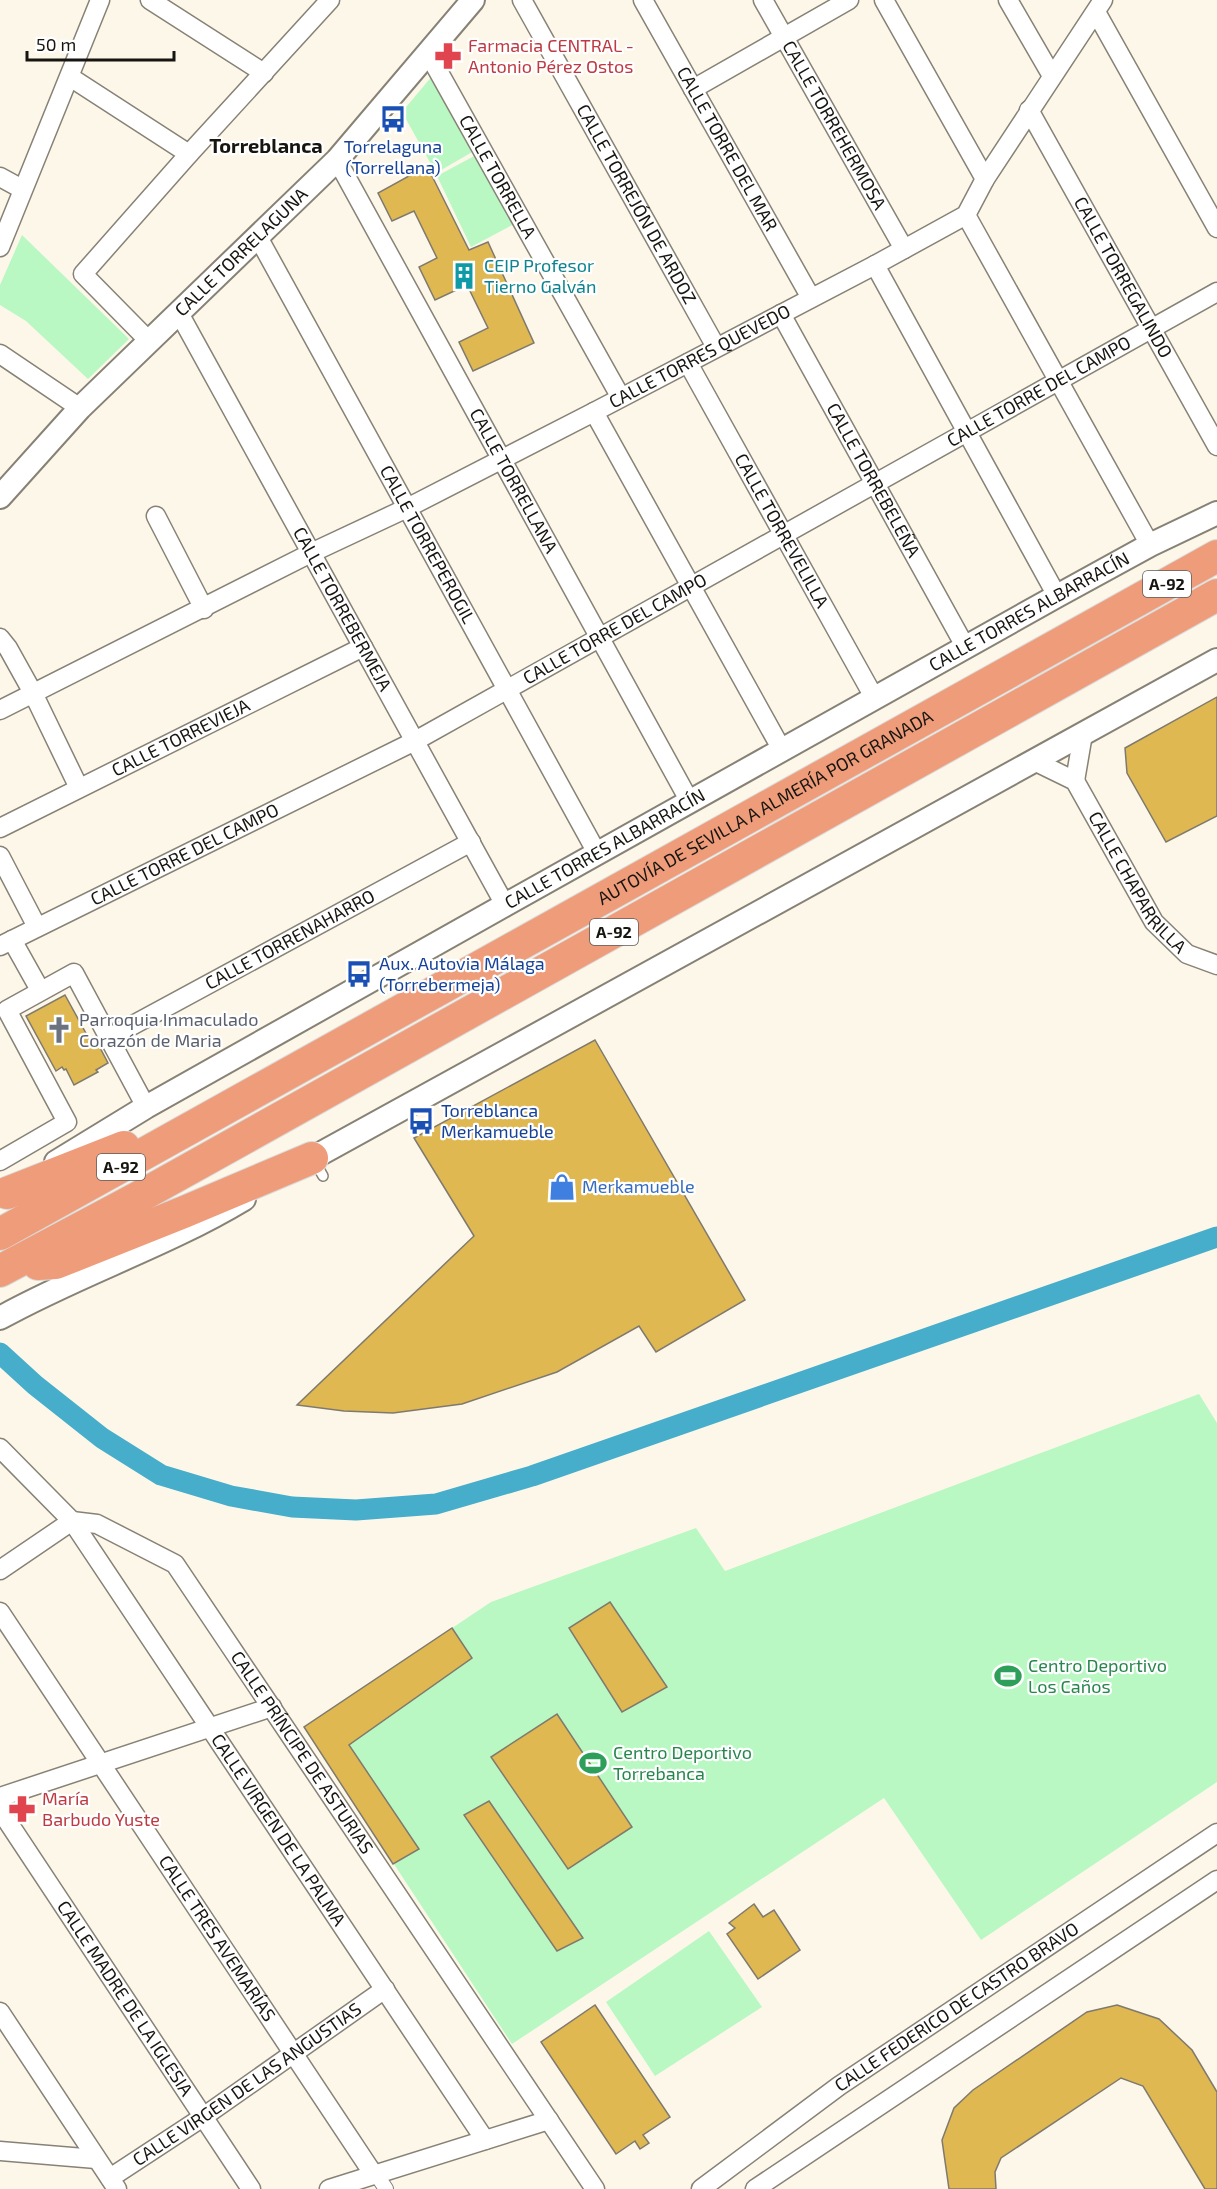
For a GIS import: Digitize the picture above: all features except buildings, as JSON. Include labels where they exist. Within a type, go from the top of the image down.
[{"type":"highway","name":"AUTOVÍA DE SEVILLA A ALMERÍA POR GRANADA","points":[[0,1234],[1217,556]]},
{"type":"highway","name":"AUTOVÍA DE SEVILLA A ALMERÍA POR GRANADA","points":[[5,1268],[137,1198],[1217,595]]},
{"type":"highway","points":[[3,1195],[242,1100]]},
{"type":"highway","points":[[5,1268],[56,1263],[184,1212],[317,1167]]},
{"type":"street","points":[[0,247],[100,0]]},
{"type":"street","points":[[150,0],[264,73]]},
{"type":"street","points":[[149,341],[83,274],[330,0]]},
{"type":"street","name":"CALLE TORRELAGUNA","points":[[0,497],[80,408],[337,160],[472,0]]},
{"type":"street","name":"CALLE TORREJÓN DE ARDOZ","points":[[522,0],[716,347]]},
{"type":"street","name":"CALLE TORRE DEL MAR","points":[[643,0],[811,298]]},
{"type":"street","name":"CALLE TORREHERMOSA","points":[[763,0],[904,249]]},
{"type":"street","points":[[693,89],[849,0]]},
{"type":"street","points":[[884,0],[985,178]]},
{"type":"street","points":[[1008,0],[1052,76]]},
{"type":"street","points":[[1150,545],[966,215],[985,178],[1099,6],[1217,228]]},
{"type":"street","name":"CALLE TORRELLA","points":[[428,53],[620,396]]},
{"type":"street","points":[[70,77],[189,154]]},
{"type":"street","name":"CALLE TORREGALINDO","points":[[1029,110],[1217,446]]},
{"type":"street","name":"CALLE TORRELLANA","points":[[337,160],[690,802]]},
{"type":"street","points":[[0,177],[22,189]]},
{"type":"street","name":"CALLE TORRES QUEVEDO","points":[[0,710],[311,553],[407,508],[875,265],[966,215]]},
{"type":"street","name":"CALLE TORREPEROGIL","points":[[258,237],[597,853]]},
{"type":"street","points":[[875,265],[1057,596]]},
{"type":"street","name":"CALLE TORRE DEL CAMPO","points":[[6,943],[415,741],[1217,292]]},
{"type":"street","name":"CALLE TORREBERMEJA","points":[[179,313],[505,905]]},
{"type":"street","name":"CALLE TORREBELEÑA","points":[[781,314],[966,648]]},
{"type":"street","points":[[0,354],[80,408]]},
{"type":"street","name":"CALLE TORREVELILLA","points":[[688,363],[874,699]]},
{"type":"street","points":[[594,412],[782,750]]},
{"type":"street","name":"CALLE TORRES ALBARRACÍN","points":[[3,1195],[146,1107],[597,853],[1150,545],[1217,513]]},
{"type":"street","points":[[156,516],[204,609]]},
{"type":"street","points":[[0,638],[33,693],[79,788]]},
{"type":"street","name":"CALLE TORREVIEJA","points":[[0,828],[363,647]]},
{"type":"street","points":[[0,1318],[30,1302],[207,1222],[317,1167],[1034,761],[1217,660]]},
{"type":"street","points":[[1034,761],[1075,781],[1083,734]]},
{"type":"street","name":"CALLE CHAPARRILLA","points":[[1075,781],[1154,922],[1187,954],[1217,965]]},
{"type":"street","name":"CALLE TORRENAHARRO","points":[[109,1038],[471,842]]},
{"type":"street","points":[[0,856],[37,927]]},
{"type":"street","points":[[6,943],[40,990]]},
{"type":"street","points":[[0,1161],[67,1122],[7,1010],[74,973],[146,1107]]},
{"type":"street","points":[[0,1448],[72,1521],[0,1570]]},
{"type":"street","name":"CALLE PRÍNCIPE DE ASTURIAS","points":[[72,1521],[97,1524],[175,1564],[595,2189]]},
{"type":"street","name":"CALLE VIRGEN DE LA PALMA","points":[[72,1521],[485,2140]]},
{"type":"street","name":"CALLE TRES AVEMARÍAS","points":[[0,1612],[378,2179]]},
{"type":"street","points":[[0,1797],[273,1707]]},
{"type":"street","name":"CALLE MADRE DE LA IGLESIA","points":[[0,1810],[251,2189]]},
{"type":"street","name":"CALLE FEDERICO DE CASTRO BRAVO","points":[[701,2189],[839,2086],[1217,1833]]},
{"type":"street","points":[[755,2189],[1217,1880]]},
{"type":"street","name":"CALLE VIRGEN DE LAS ANGUSTIAS","points":[[114,2184],[203,2117],[384,1989]]},
{"type":"street","points":[[0,2012],[114,2184]]},
{"type":"street","points":[[329,2189],[378,2179],[485,2140],[549,2120]]},
{"type":"street","points":[[0,2151],[96,2159]]},
{"type":"green space","points":[[433,75],[474,151],[436,173],[402,112]]},
{"type":"green space","points":[[476,155],[514,224],[471,247],[437,176]]},
{"type":"green space","points":[[22,235],[129,339],[88,379],[26,321],[0,305],[0,285]]},
{"type":"green space","points":[[1199,1394],[1217,1423],[1217,1782],[981,1940],[884,1798],[512,2044],[304,1727],[491,1602],[696,1528],[725,1571]]},
{"type":"green space","points":[[709,1931],[762,2007],[655,2076],[606,2002]]},
{"type":"waterway","points":[[0,1353],[35,1385],[102,1438],[161,1475],[231,1496],[292,1507],[356,1510],[436,1504],[532,1476],[1217,1237]]},
{"type":"place","name":"Farmacia CENTRAL - Antonio Pérez Ostos","points":[[448,56]]},
{"type":"place","name":"Torrelaguna (Torrellana)","points":[[393,119]]},
{"type":"place","name":"CEIP Profesor Tierno Galván","points":[[464,276]]},
{"type":"place","name":"Aux. Autovia Málaga (Torrebermeja)","points":[[359,974]]},
{"type":"place","name":"Parroquia Inmaculado Corazón de Maria","points":[[59,1030]]},
{"type":"place","name":"Torreblanca Merkamueble","points":[[421,1121]]},
{"type":"place","name":"Merkamueble","points":[[562,1187]]},
{"type":"place","name":"Centro Deportivo Los Caños","points":[[1008,1676]]},
{"type":"place","name":"Centro Deportivo Torrebanca","points":[[593,1763]]},
{"type":"place","name":"María Barbudo Yuste","points":[[22,1809]]},
{"type":"district","name":"Torreblanca","points":[[266,146]]}]
